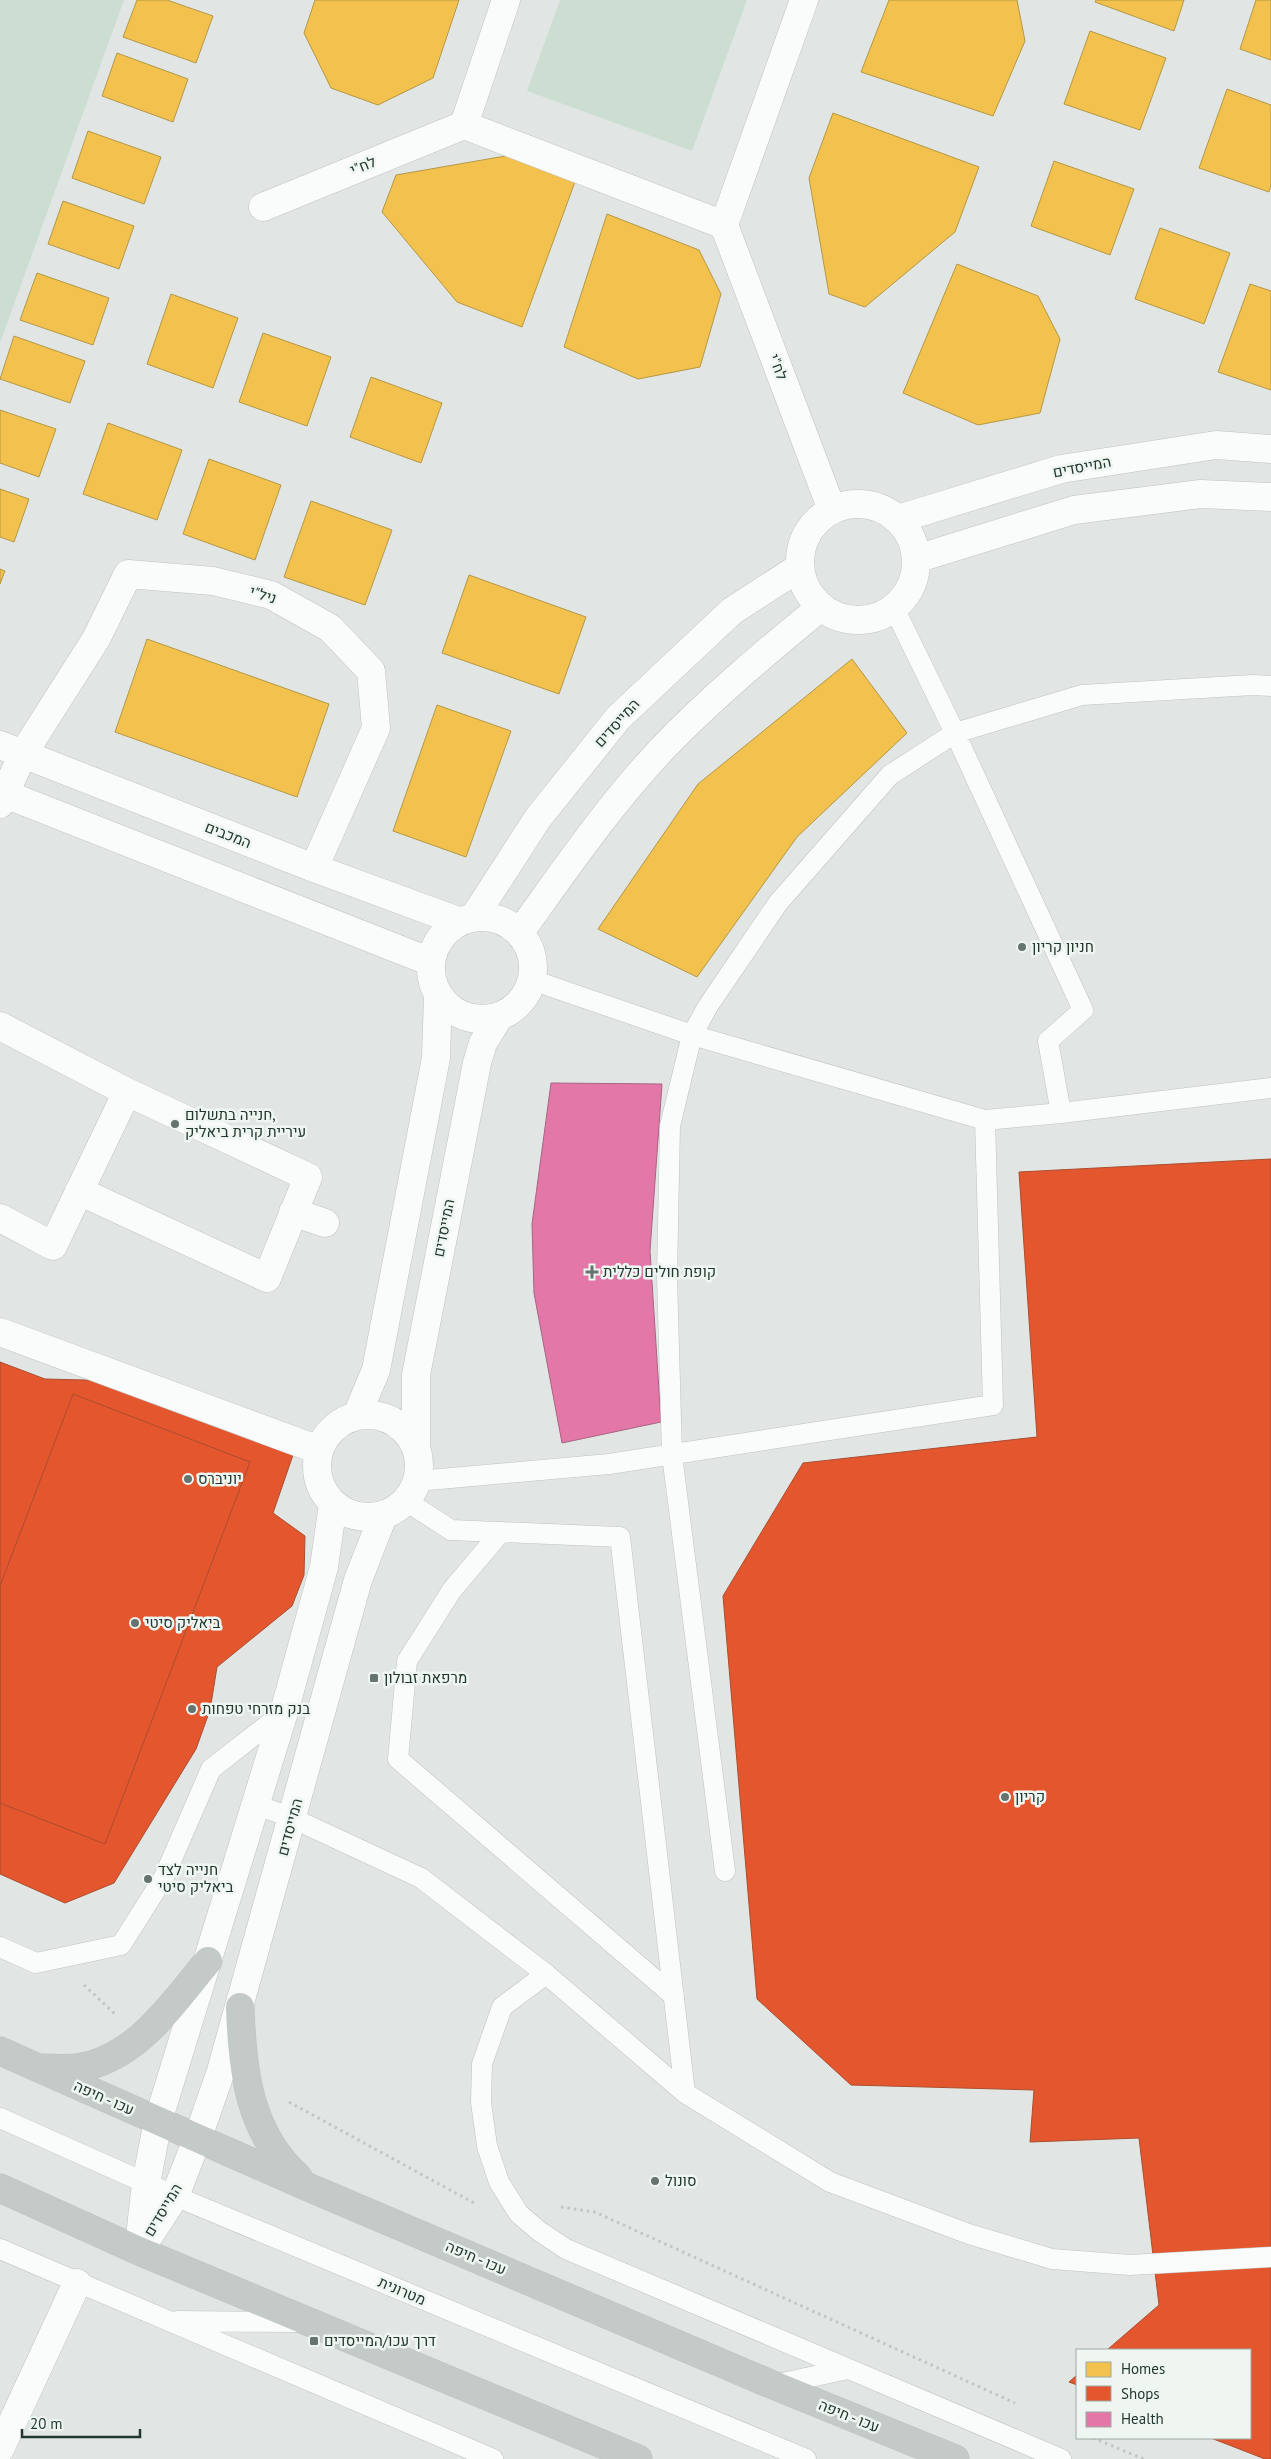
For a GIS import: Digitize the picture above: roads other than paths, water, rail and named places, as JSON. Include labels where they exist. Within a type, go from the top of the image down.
[{"type":"highway","points":[[36,2068],[76,2068],[115,2056],[140,2038],[208,1961]]},
{"type":"highway","points":[[240,2007],[245,2078],[258,2123],[272,2150],[308,2187]]},
{"type":"highway","name":"עכו - חיפה","points":[[0,2051],[308,2187],[774,2385],[955,2459]]},
{"type":"highway","points":[[0,2188],[138,2250],[638,2459]]},
{"type":"street","points":[[506,0],[464,125],[724,225],[804,0]]},
{"type":"street","name":"לח\"י","points":[[263,207],[464,125]]},
{"type":"street","name":"לח\"י","points":[[724,225],[832,510]]},
{"type":"street","name":"המייסדים","points":[[898,519],[1061,469],[1216,445],[1271,449]]},
{"type":"street","points":[[916,559],[1074,510],[1201,494],[1271,497]]},
{"type":"street","points":[[848,504],[866,504],[883,509],[898,519],[907,530],[914,544],[916,559],[911,586],[904,598],[894,608],[877,617],[858,620],[838,617],[821,607],[810,596],[803,582],[800,567],[801,550],[807,534],[818,520],[832,510],[848,504]]},
{"type":"street","name":"המייסדים","points":[[466,919],[538,818],[618,718],[732,611],[800,567]]},
{"type":"street","name":"ניל\"י","points":[[11,749],[96,639],[128,574],[213,581],[271,595],[330,628],[371,672],[376,728],[314,868]]},
{"type":"street","points":[[520,932],[583,844],[662,750],[756,660],[821,607]]},
{"type":"street","points":[[11,749],[1,797],[430,962]]},
{"type":"street","name":"המכבים","points":[[11,749],[314,868],[466,919]]},
{"type":"street","points":[[491,917],[507,923],[520,932],[529,947],[533,964],[532,980],[525,996],[514,1009],[499,1017],[481,1020],[464,1016],[449,1008],[438,995],[431,979],[430,962],[436,945],[445,931],[466,919],[491,917]]},
{"type":"street","points":[[357,1415],[376,1370],[436,1058],[438,995]]},
{"type":"street","name":"המייסדים","points":[[416,1446],[416,1375],[425,1326],[476,1063],[483,1043],[499,1017]]},
{"type":"street","points":[[0,1026],[127,1092],[308,1177],[266,1278],[79,1190]]},
{"type":"street","points":[[0,1218],[53,1246],[127,1092]]},
{"type":"street","points":[[293,1212],[325,1224]]},
{"type":"street","points":[[0,1332],[319,1450]]},
{"type":"street","points":[[374,1414],[391,1420],[406,1430],[416,1446],[420,1463],[412,1491],[382,1516],[357,1517],[333,1504],[324,1493],[318,1481],[316,1468],[319,1450],[327,1434],[340,1422],[357,1415],[374,1414]]},
{"type":"street","name":"המייסדים","points":[[138,2250],[146,2183],[158,2121],[257,1805],[284,1712],[324,1567],[333,1504]]},
{"type":"street","name":"המייסדים","points":[[138,2250],[175,2196],[198,2138],[240,2007],[358,1580],[382,1516]]},
{"type":"street","points":[[0,2449],[78,2283]]},
{"type":"lane","points":[[894,608],[955,733],[1083,1010],[1048,1041],[1061,1113]]},
{"type":"lane","points":[[724,1871],[672,1455],[667,1276],[670,1126],[692,1035],[708,1006],[778,903],[890,775],[955,733],[1082,695],[1253,684],[1271,686]]},
{"type":"lane","points":[[532,980],[692,1035],[985,1120],[1271,1088]]},
{"type":"lane","points":[[412,1491],[672,1455],[993,1406],[985,1120]]},
{"type":"lane","points":[[412,1491],[451,1530],[620,1537],[685,2093]]},
{"type":"lane","points":[[501,1532],[452,1590],[407,1661],[398,1758],[674,1996]]},
{"type":"lane","points":[[0,1947],[36,1963],[121,1945],[164,1877],[210,1769],[284,1712]]},
{"type":"lane","points":[[257,1805],[292,1818],[421,1878],[546,1974],[685,2093],[830,2182],[969,2234],[1052,2259],[1130,2264],[1271,2257]]},
{"type":"lane","points":[[546,1974],[502,2007],[482,2064],[481,2102],[486,2146],[500,2182],[519,2214],[539,2232],[566,2250],[1061,2459]]},
{"type":"lane","name":"מטרונית","points":[[0,2118],[175,2196],[806,2459]]},
{"type":"lane","points":[[0,2249],[492,2459]]},
{"type":"lane","points":[[168,2321],[310,2322]]},
{"type":"lane","points":[[774,2385],[848,2370]]},
{"type":"place","name":"חניון קריון","points":[[1022,947]]},
{"type":"place","name":"חנייה בתשלום, עיריית קרית ביאליק","points":[[175,1124]]},
{"type":"place","name":"קופת חולים כללית","points":[[592,1272]]},
{"type":"place","name":"יוניברס","points":[[188,1479]]},
{"type":"place","name":"ביאליק סיטי","points":[[135,1623]]},
{"type":"place","name":"מרפאת זבולון","points":[[374,1678]]},
{"type":"place","name":"בנק מזרחי טפחות","points":[[192,1709]]},
{"type":"place","name":"קריון","points":[[1005,1797]]},
{"type":"place","name":"חנייה לצד ביאליק סיטי","points":[[148,1879]]},
{"type":"place","name":"סונול","points":[[655,2181]]},
{"type":"place","name":"דרך עכו/המייסדים","points":[[314,2341]]}]
